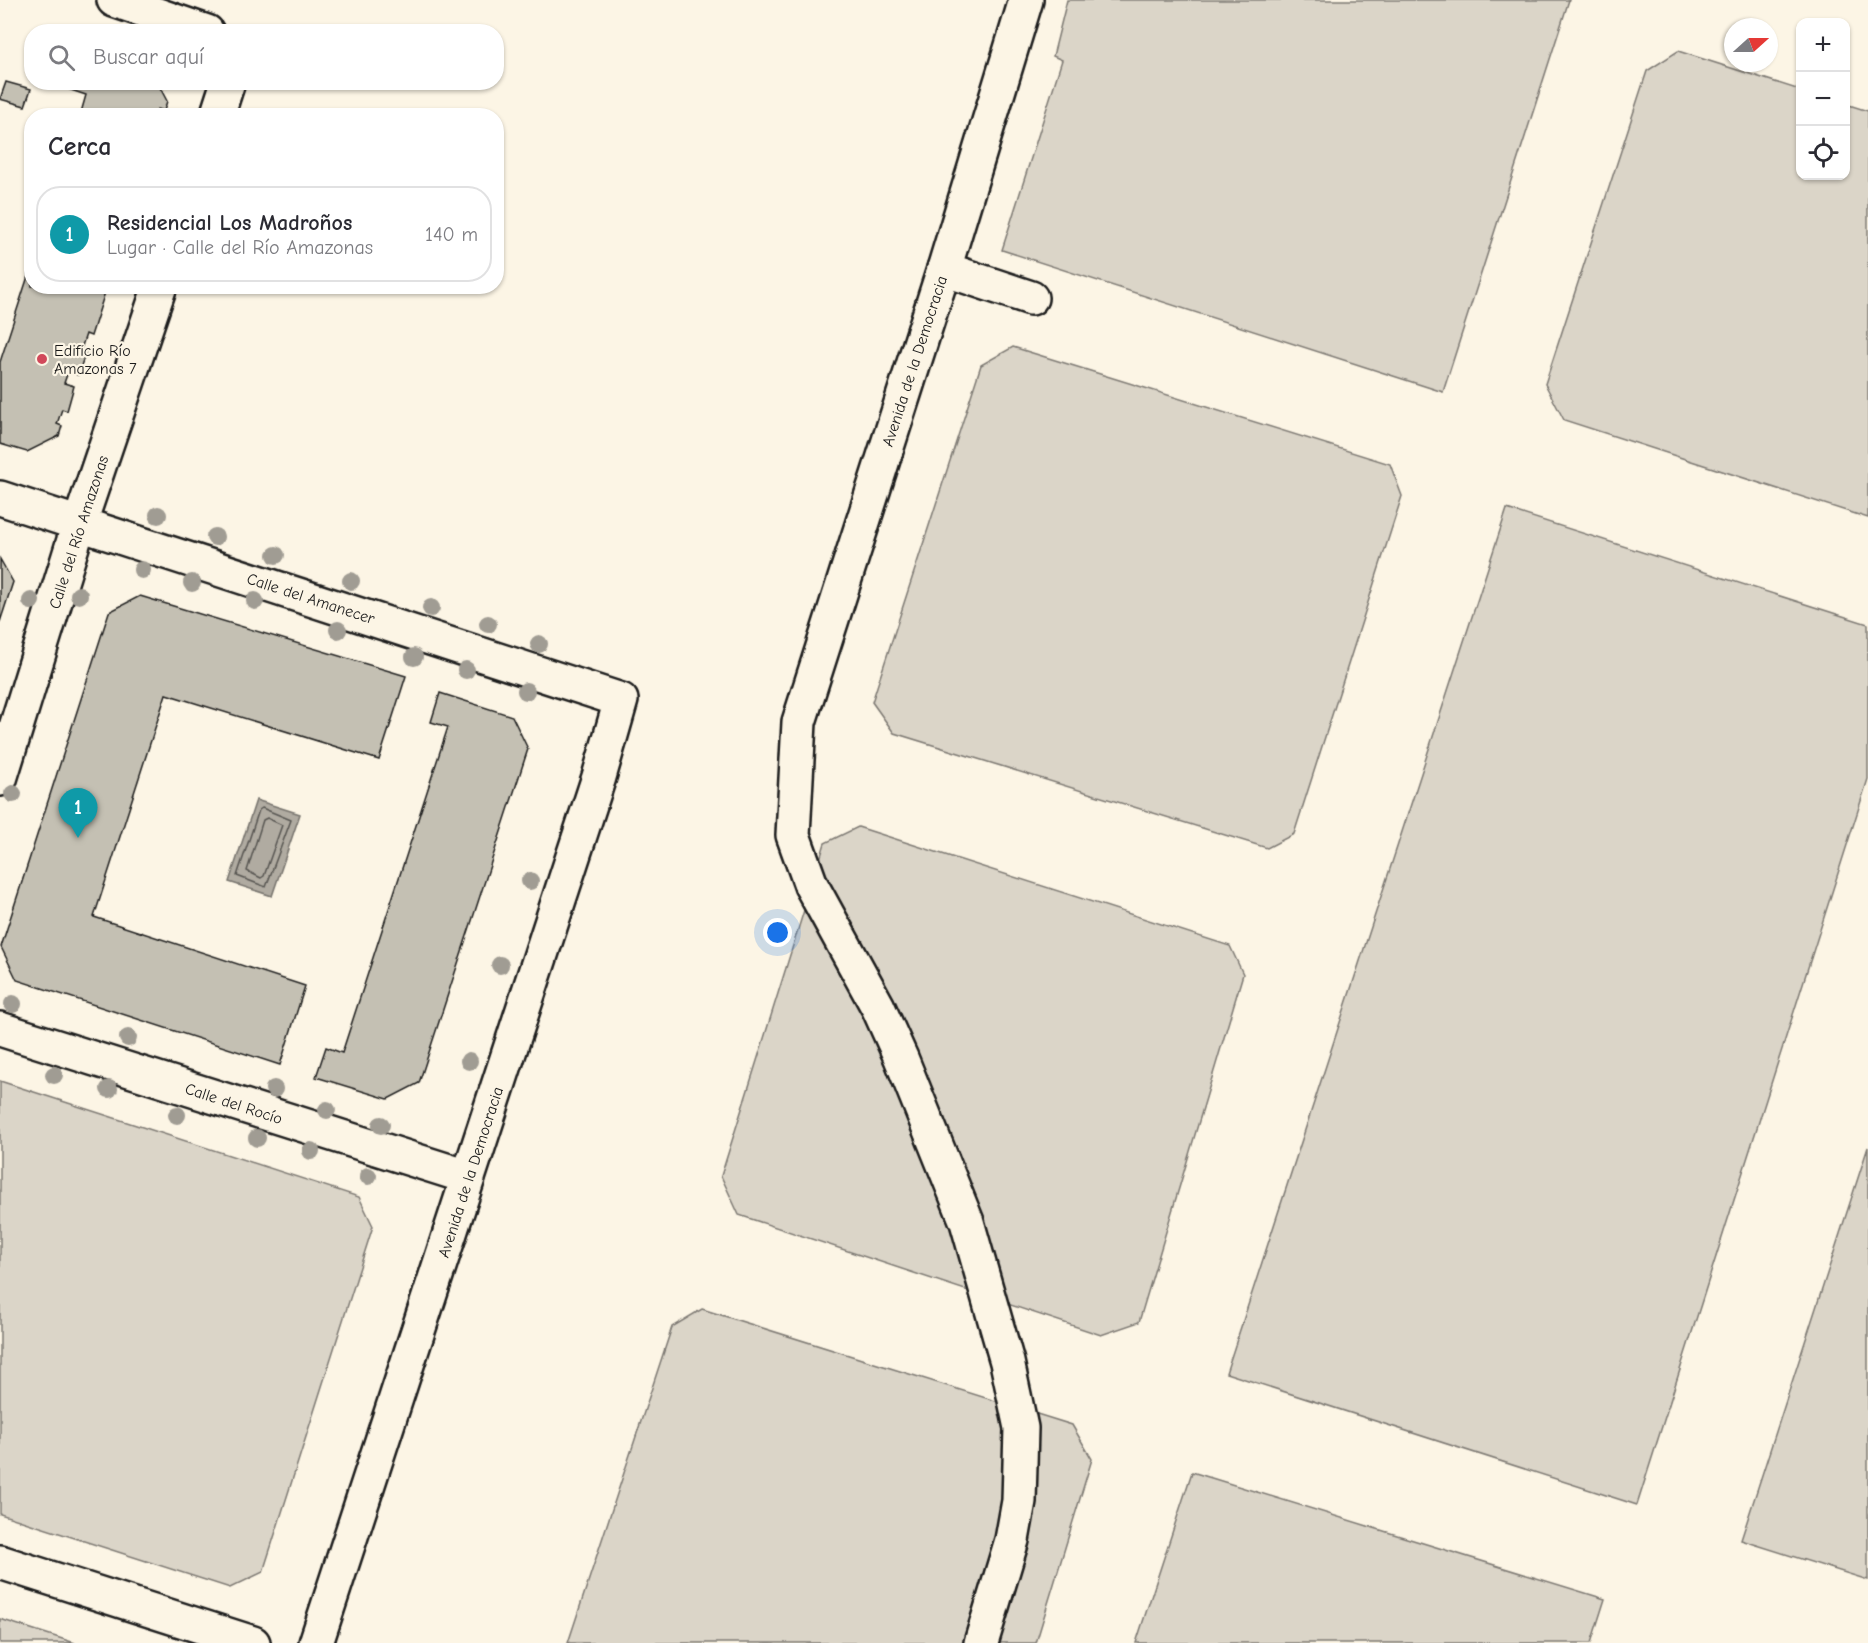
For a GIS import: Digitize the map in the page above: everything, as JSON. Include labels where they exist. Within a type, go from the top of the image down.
[{"type":"street","points":[[114,0],[184,24]]},
{"type":"street","name":"Avenida de la Democracia","points":[[981,1643],[1012,1540],[1019,1501],[1021,1428],[1006,1362],[967,1222],[901,1058],[878,1007],[811,885],[793,835],[799,722],[944,269],[1026,0]]},
{"type":"street","points":[[220,108],[225,90]]},
{"type":"street","points":[[944,269],[1031,298]]},
{"type":"street","name":"Calle del Río Amazonas","points":[[0,779],[80,523],[157,294]]},
{"type":"street","name":"Calle del Amanecer","points":[[0,498],[621,700]]},
{"type":"street","name":"Avenida de la Democracia","points":[[316,1643],[599,777],[621,700]]},
{"type":"street","name":"Calle del Rocío","points":[[0,1029],[468,1178]]},
{"type":"street","points":[[0,1562],[253,1643]]},
{"type":"shaded area","points":[[1067,0],[1569,0],[1443,392],[1002,250],[1062,60],[1053,56]]},
{"type":"shaded area","points":[[1678,51],[1724,66],[1724,72],[1744,72],[1796,89],[1796,180],[1850,180],[1850,105],[1868,111],[1868,518],[1564,420],[1545,384],[1647,71]]},
{"type":"shaded area","points":[[1013,347],[1390,464],[1402,496],[1294,834],[1267,848],[894,733],[872,702],[981,365]]},
{"type":"shaded area","points":[[1507,509],[1868,624],[1868,779],[1637,1505],[1226,1373]]},
{"type":"shaded area","points":[[858,827],[1230,946],[1243,974],[1139,1322],[1101,1335],[739,1215],[721,1176],[825,843]]},
{"type":"shaded area","points":[[0,1081],[359,1197],[373,1226],[263,1572],[230,1588],[0,1514]]},
{"type":"shaded area","points":[[1868,1147],[1868,1580],[1741,1540]]},
{"type":"shaded area","points":[[702,1309],[1072,1425],[1092,1459],[1036,1643],[568,1643],[672,1327]]},
{"type":"shaded area","points":[[1192,1472],[1605,1599],[1591,1643],[1136,1643]]},
{"type":"shaded area","points":[[0,1619],[75,1643],[0,1643]]},
{"type":"water","points":[[256,800],[300,814],[272,896],[229,882]]},
{"type":"building","points":[[6,82],[24,87],[24,90],[31,90],[25,106],[0,99]]},
{"type":"building","points":[[71,90],[161,90],[167,101],[165,108],[82,108],[86,95]]},
{"type":"building","name":"Edificio Río Amazonas 7","points":[[24,288],[24,294],[104,294],[91,336],[86,334],[81,349],[86,351],[78,375],[68,372],[64,383],[74,386],[67,411],[62,409],[57,424],[62,426],[59,436],[27,452],[0,444],[0,362]]},
{"type":"building","points":[[0,559],[13,582],[0,622]]},
{"type":"building","points":[[140,596],[406,676],[379,760],[166,694],[94,917],[305,986],[280,1065],[17,980],[1,947],[109,612]]},
{"type":"building","points":[[440,693],[512,716],[528,749],[419,1083],[388,1099],[316,1077],[326,1047],[342,1053],[448,727],[431,722]]},
{"type":"place","name":"Edificio Río Amazonas 7","points":[[42,359]]},
{"type":"place","name":"Residencial Los Madroños","points":[[78,838]]}]
